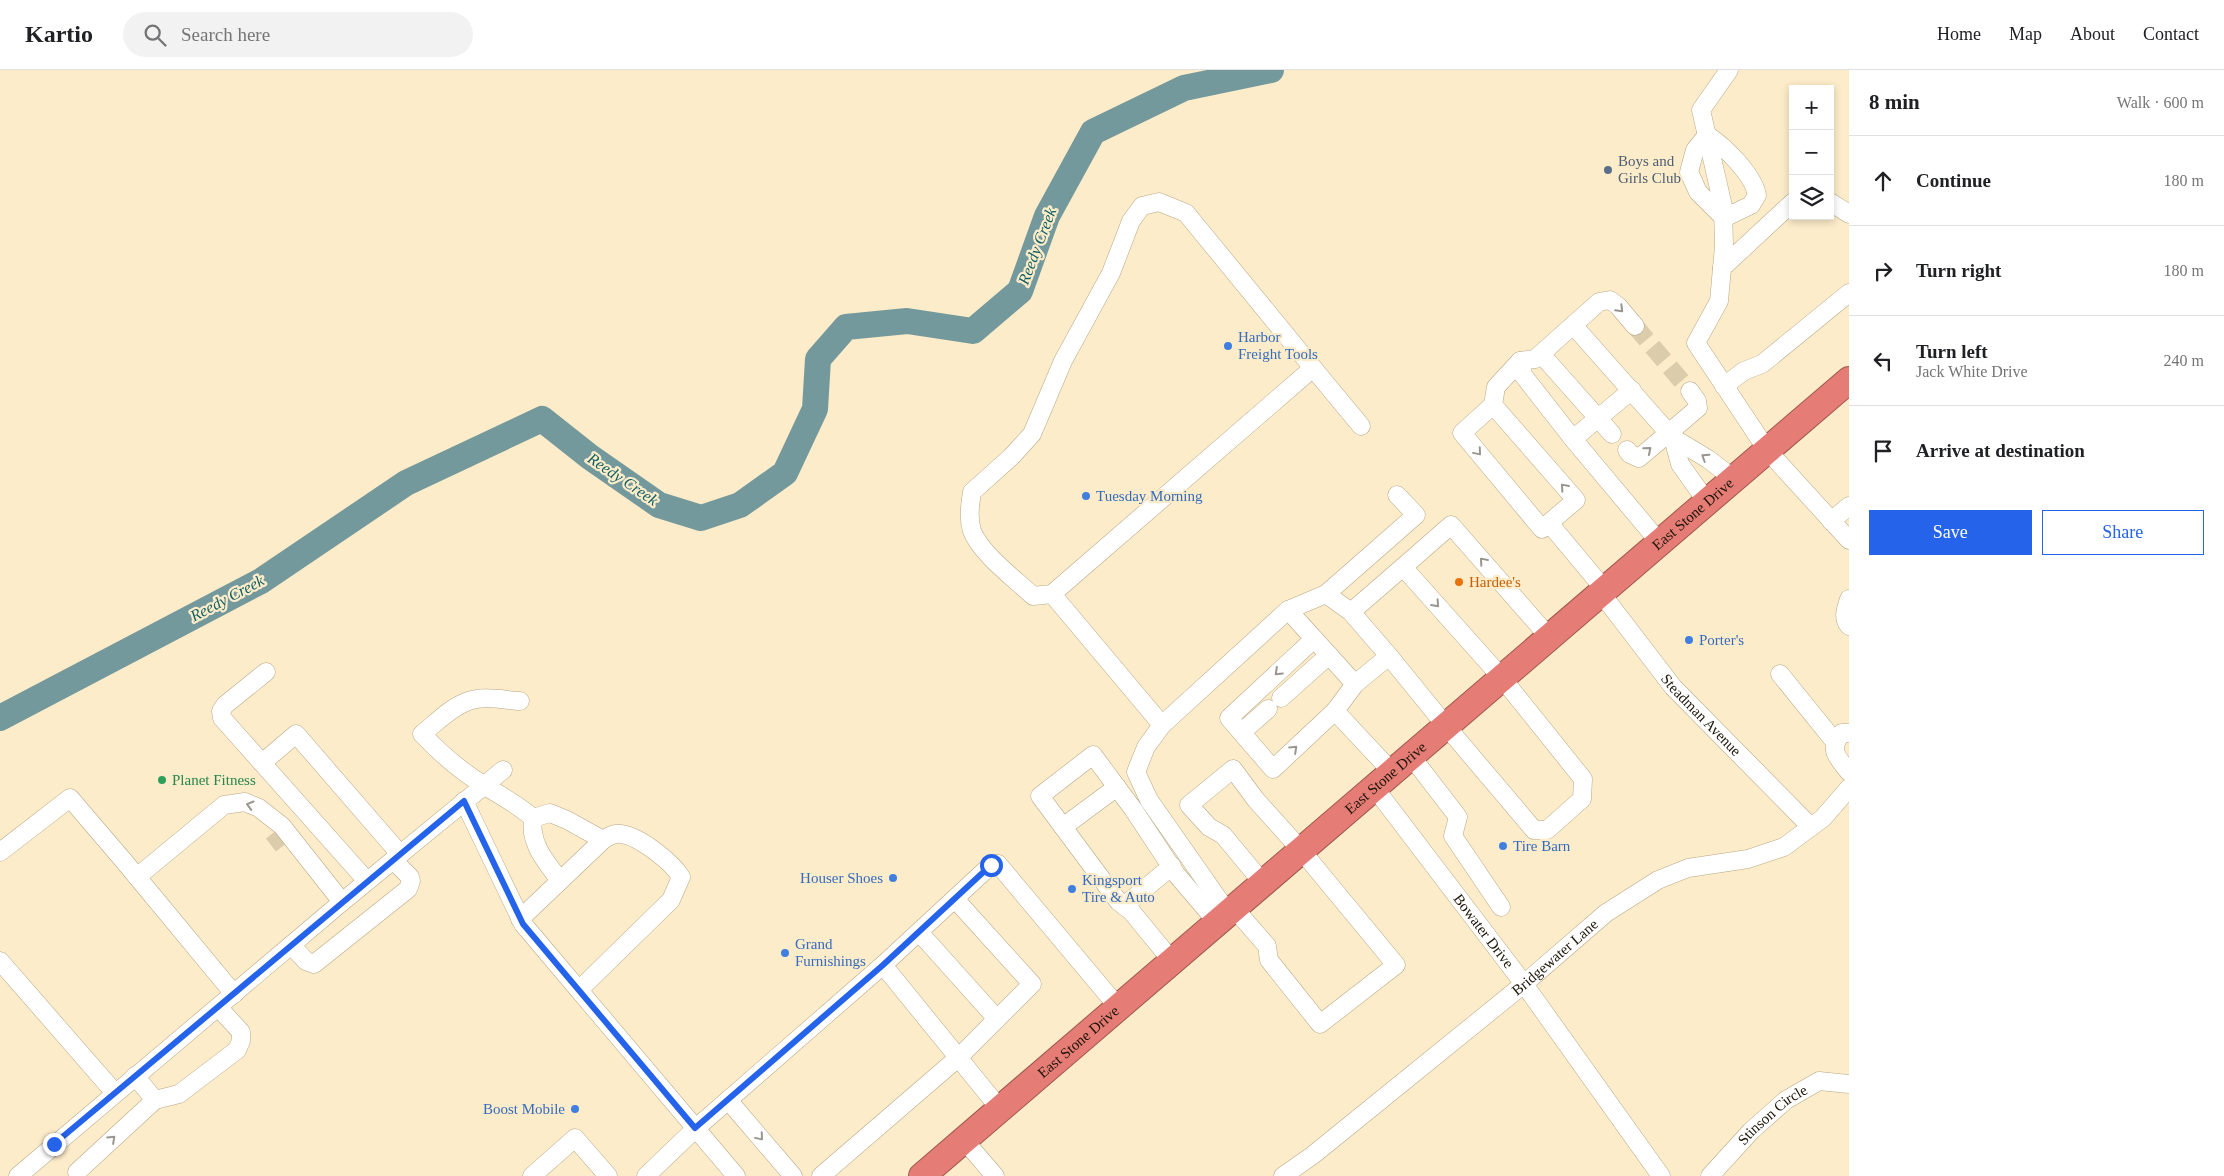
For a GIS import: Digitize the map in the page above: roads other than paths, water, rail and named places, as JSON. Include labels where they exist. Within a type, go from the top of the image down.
[{"type":"highway","name":"East Stone Drive","points":[[922,1176],[1849,380]]},
{"type":"street","points":[[1729,70],[1701,110],[1724,206],[1724,218],[1719,301],[1696,343],[1767,450],[1849,540]]},
{"type":"street","points":[[1707,135],[1721,143],[1755,185],[1757,195],[1751,205],[1724,218]]},
{"type":"street","points":[[1707,135],[1695,150],[1688,172],[1698,192],[1724,218]]},
{"type":"street","points":[[1313,368],[1052,594],[1033,596],[984,550],[972,531],[969,513],[972,492],[1012,456],[1032,434],[1063,361],[1111,273],[1131,222],[1142,206],[1159,202],[1186,213],[1361,426]]},
{"type":"street","points":[[1834,205],[1849,214]]},
{"type":"street","points":[[1722,268],[1789,206]]},
{"type":"street","points":[[1724,386],[1744,370],[1762,364],[1849,293]]},
{"type":"street","points":[[1493,405],[1576,500],[1542,529],[1462,433],[1493,405],[1496,387],[1520,361],[1535,359],[1599,302],[1610,300],[1618,306],[1635,326]]},
{"type":"street","points":[[1574,325],[1671,436],[1708,459],[1734,479]]},
{"type":"street","points":[[1541,354],[1612,434]]},
{"type":"street","points":[[1520,361],[1523,375],[1573,439],[1660,542]]},
{"type":"street","points":[[1573,439],[1632,390]]},
{"type":"street","points":[[1627,450],[1630,454],[1639,458],[1671,436],[1698,408],[1697,401],[1690,391]]},
{"type":"street","points":[[1671,436],[1680,464],[1707,502]]},
{"type":"street","points":[[1226,914],[1149,800],[1136,772],[1146,747],[1162,725],[1288,610],[1326,594],[1416,515],[1397,495]]},
{"type":"street","points":[[1831,520],[1849,506]]},
{"type":"street","name":"Steadman Avenue","points":[[1549,523],[1603,591],[1673,687],[1811,827]]},
{"type":"street","points":[[1351,612],[1451,525],[1549,638]]},
{"type":"street","points":[[1326,594],[1351,612],[1534,830],[1547,830],[1582,799],[1582,779],[1502,678],[1402,567]]},
{"type":"street","points":[[1052,594],[1162,725]]},
{"type":"street","points":[[1849,600],[1845,612],[1845,621],[1849,626]]},
{"type":"street","points":[[1288,610],[1355,684]]},
{"type":"street","points":[[1314,639],[1229,718],[1273,768],[1335,711],[1355,684],[1389,656]]},
{"type":"street","points":[[1242,732],[1329,656]]},
{"type":"street","points":[[266,672],[231,699],[221,711],[222,718],[367,881]]},
{"type":"street","points":[[1780,674],[1842,737],[1836,756],[1849,772]]},
{"type":"street","points":[[520,701],[482,699],[467,701],[454,708],[422,734],[452,763],[520,807],[533,818]]},
{"type":"street","points":[[1335,711],[1392,772],[1458,817],[1453,836],[1501,907]]},
{"type":"street","points":[[262,763],[296,734],[396,857],[411,881],[408,889],[314,964],[306,962],[291,945]]},
{"type":"street","points":[[1172,961],[1131,911],[1118,901],[1040,796],[1093,755],[1172,866],[1226,914],[1267,946],[1269,960],[1320,1024],[1396,965],[1301,850],[1256,800],[1233,768],[1188,805],[1209,827],[1223,836],[1263,883]]},
{"type":"street","points":[[18,1176],[367,881],[503,770]]},
{"type":"street","name":"Bowater Drive","points":[[1392,772],[1524,984],[1656,1174]]},
{"type":"street","points":[[1063,827],[1117,787]]},
{"type":"street","name":"Bridgewater Lane","points":[[1283,1176],[1313,1155],[1524,984],[1606,914],[1658,880],[1688,868],[1748,859],[1784,847],[1823,818],[1849,788]]},
{"type":"street","points":[[0,852],[70,798],[234,994]]},
{"type":"street","points":[[464,801],[520,919],[736,1176]]},
{"type":"street","points":[[137,877],[224,805],[245,802],[260,808],[282,826],[342,902]]},
{"type":"street","points":[[533,818],[550,813],[603,840]]},
{"type":"street","points":[[269,815],[267,826],[288,852],[304,854]]},
{"type":"street","points":[[533,818],[531,830],[536,845],[560,881]]},
{"type":"street","points":[[520,919],[603,840],[612,834],[632,837],[676,868],[681,876],[671,900],[579,990]]},
{"type":"street","points":[[646,1176],[695,1128],[883,965],[991,865],[998,864],[1118,1007]]},
{"type":"street","points":[[1124,906],[1172,866]]},
{"type":"street","points":[[821,1176],[959,1057],[1032,984],[954,899]]},
{"type":"street","points":[[920,932],[997,1019]]},
{"type":"street","points":[[0,961],[115,1093]]},
{"type":"street","points":[[883,965],[1000,1109]]},
{"type":"street","points":[[77,1172],[155,1100],[179,1094],[237,1050],[241,1041],[241,1032],[218,1007]]},
{"type":"street","points":[[135,1076],[155,1100]]},
{"type":"street","name":"Stinson Circle","points":[[1710,1176],[1751,1131],[1786,1100],[1819,1080],[1849,1084]]},
{"type":"street","points":[[728,1100],[793,1176]]},
{"type":"street","points":[[532,1176],[575,1138],[608,1176]]},
{"type":"street","points":[[964,1140],[995,1176]]},
{"type":"waterway","name":"Reedy Creek","points":[[0,718],[261,581],[406,483],[542,419],[590,457],[659,505],[701,518],[740,505],[785,473],[815,409],[818,359],[846,327],[907,321],[973,331],[1020,291],[1047,216],[1093,132],[1184,88],[1271,70]]},
{"type":"tunnel","points":[[1635,326],[1690,391]]},
{"type":"tunnel","points":[[273,833],[283,846]]},
{"type":"place","name":"Boys and Girls Club","points":[[1608,170]]},
{"type":"place","name":"Harbor Freight Tools","points":[[1228,346]]},
{"type":"place","name":"Tuesday Morning","points":[[1086,496]]},
{"type":"place","name":"Hardee's","points":[[1459,582]]},
{"type":"place","name":"Porter's","points":[[1689,640]]},
{"type":"place","name":"Planet Fitness","points":[[162,780]]},
{"type":"place","name":"Tire Barn","points":[[1503,846]]},
{"type":"place","name":"Houser Shoes","points":[[893,878]]},
{"type":"place","name":"Kingsport Tire & Auto","points":[[1072,889]]},
{"type":"place","name":"Grand Furnishings","points":[[785,953]]},
{"type":"place","name":"Boost Mobile","points":[[575,1109]]}]
